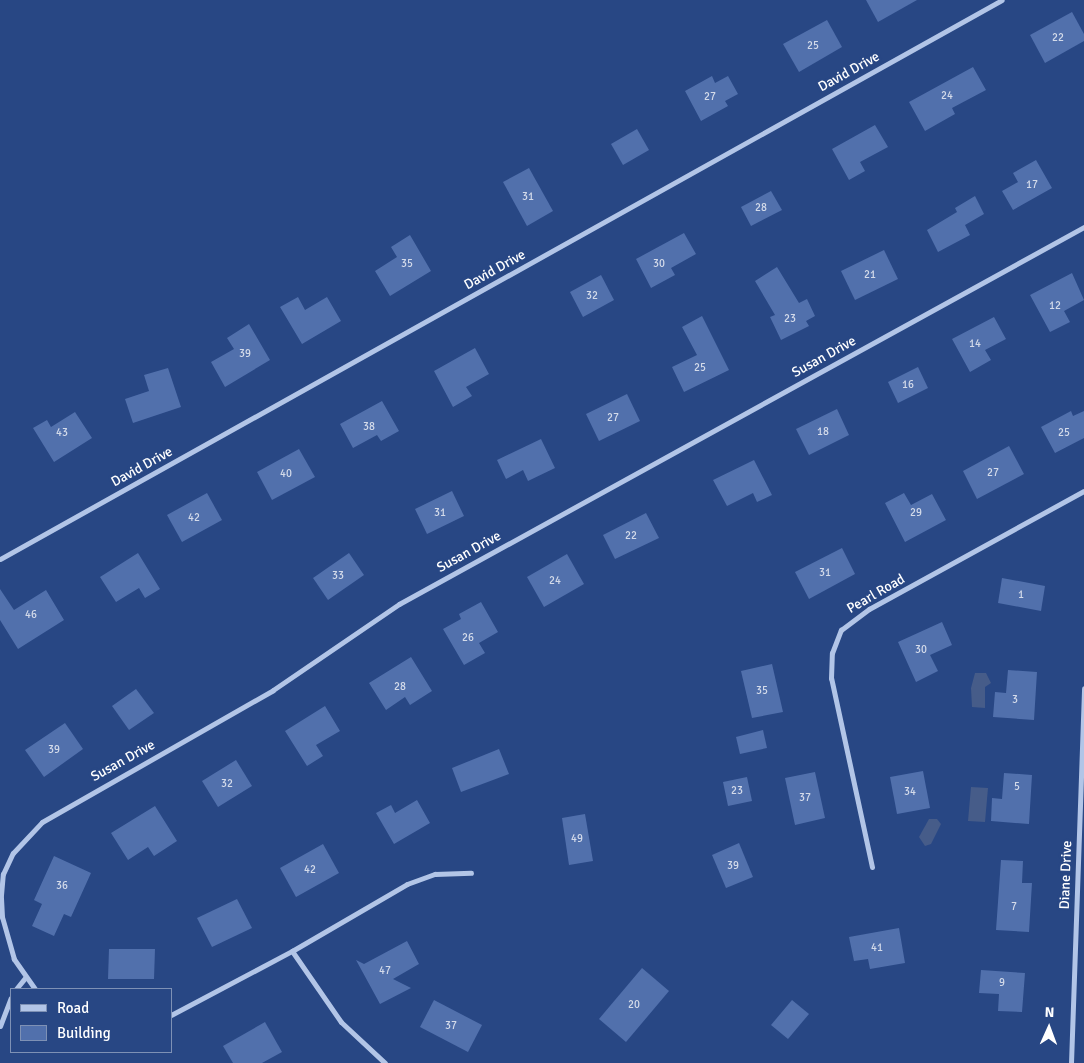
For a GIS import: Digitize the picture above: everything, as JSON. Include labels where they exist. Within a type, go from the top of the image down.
[{"type":"street","name":"David Drive","points":[[0,559],[1002,0]]},
{"type":"street","name":"Susan Drive","points":[[35,988],[25,978],[14,959],[2,917],[4,874],[22,842],[54,814],[273,690],[399,604],[1084,227]]},
{"type":"street","name":"Pearl Road","points":[[872,867],[831,678],[832,653],[841,630],[869,609],[1084,491]]},
{"type":"street","name":"Diane Drive","points":[[1071,1063],[1084,688]]},
{"type":"street","points":[[172,1014],[292,951],[407,884],[435,874],[471,873]]},
{"type":"street","points":[[292,951],[329,1007],[385,1063]]},
{"type":"street","points":[[17,988],[25,978]]},
{"type":"street","points":[[0,1026],[10,1001]]},
{"type":"street","points":[[374,1063],[376,1056]]},
{"type":"water","points":[[975,673],[986,673],[991,683],[985,687],[985,708],[972,707],[971,688]]},
{"type":"water","points":[[971,787],[988,788],[985,822],[968,821]]},
{"type":"water","points":[[929,819],[937,819],[941,824],[931,844],[925,846],[919,837]]},
{"type":"building","points":[[866,0],[917,0],[878,22]]},
{"type":"building","points":[[1072,12],[1084,34],[1084,41],[1045,63],[1030,35]]},
{"type":"building","points":[[827,20],[842,47],[799,72],[783,44]]},
{"type":"building","points":[[973,67],[986,90],[952,108],[955,114],[925,131],[909,102]]},
{"type":"building","points":[[712,76],[715,83],[728,76],[738,94],[725,101],[728,106],[701,121],[685,91]]},
{"type":"building","points":[[875,125],[888,147],[860,162],[865,171],[849,180],[832,149]]},
{"type":"building","points":[[637,129],[649,150],[623,165],[611,144]]},
{"type":"building","points":[[1036,160],[1052,188],[1013,210],[1002,191],[1018,182],[1013,173]]},
{"type":"building","points":[[529,168],[553,211],[527,226],[503,182]]},
{"type":"building","points":[[771,191],[782,210],[751,226],[741,207]]},
{"type":"building","points":[[975,196],[984,214],[965,225],[970,235],[938,252],[927,230],[957,212],[955,208]]},
{"type":"building","points":[[684,233],[696,254],[671,268],[675,275],[651,288],[636,259]]},
{"type":"building","points":[[410,235],[431,271],[390,296],[375,271],[397,257],[391,247]]},
{"type":"building","points":[[884,250],[898,279],[855,300],[841,271]]},
{"type":"building","points":[[777,267],[799,303],[807,299],[815,316],[806,321],[809,326],[781,340],[770,317],[775,315],[755,281]]},
{"type":"building","points":[[1072,273],[1084,300],[1064,311],[1070,322],[1050,332],[1030,295]]},
{"type":"building","points":[[601,275],[614,300],[583,317],[570,292]]},
{"type":"building","points":[[298,297],[305,310],[327,297],[341,321],[302,344],[280,307]]},
{"type":"building","points":[[702,316],[729,370],[684,392],[672,367],[697,355],[682,327]]},
{"type":"building","points":[[994,317],[1006,339],[985,350],[991,360],[970,372],[952,339]]},
{"type":"building","points":[[249,324],[270,360],[225,387],[211,362],[234,349],[227,338]]},
{"type":"building","points":[[475,348],[489,374],[466,387],[472,396],[453,407],[434,371]]},
{"type":"building","points":[[918,367],[928,388],[898,403],[888,382]]},
{"type":"building","points":[[168,368],[181,407],[133,423],[125,399],[149,391],[144,375]]},
{"type":"building","points":[[627,394],[640,421],[599,441],[586,414]]},
{"type":"building","points":[[382,401],[399,431],[381,441],[377,435],[353,448],[340,424]]},
{"type":"building","points":[[837,409],[849,435],[809,455],[796,429]]},
{"type":"building","points":[[1071,411],[1073,416],[1084,411],[1084,438],[1055,453],[1041,427]]},
{"type":"building","points":[[75,412],[92,438],[54,462],[33,428],[47,420],[51,427]]},
{"type":"building","points":[[541,439],[555,468],[528,481],[523,470],[506,479],[497,460]]},
{"type":"building","points":[[1009,446],[1024,474],[977,499],[963,471]]},
{"type":"building","points":[[299,449],[315,477],[272,500],[257,472]]},
{"type":"building","points":[[754,460],[772,495],[757,502],[753,493],[727,506],[713,480]]},
{"type":"building","points":[[452,491],[464,516],[427,534],[415,509]]},
{"type":"building","points":[[207,493],[222,520],[182,542],[167,515]]},
{"type":"building","points":[[904,493],[911,505],[932,494],[946,520],[905,542],[885,503]]},
{"type":"building","points":[[646,513],[659,538],[615,559],[603,535]]},
{"type":"building","points":[[842,548],[855,574],[809,599],[795,572]]},
{"type":"building","points":[[138,553],[160,589],[145,598],[139,588],[116,602],[100,577]]},
{"type":"building","points":[[349,553],[364,575],[328,600],[313,578]]},
{"type":"building","points":[[567,554],[584,584],[544,607],[527,577]]},
{"type":"building","points":[[1002,578],[1045,586],[1041,611],[998,603]]},
{"type":"building","points":[[0,589],[14,610],[46,590],[64,620],[18,649],[0,620]]},
{"type":"building","points":[[481,602],[498,632],[479,643],[485,653],[464,665],[443,629],[461,619],[459,614]]},
{"type":"building","points":[[942,622],[952,645],[930,655],[938,671],[916,682],[898,642]]},
{"type":"building","points":[[411,657],[432,691],[410,705],[405,697],[386,710],[369,683]]},
{"type":"building","points":[[772,664],[783,712],[752,718],[741,671]]},
{"type":"building","points":[[1008,670],[1037,672],[1034,720],[993,717],[995,692],[1006,693]]},
{"type":"building","points":[[136,689],[154,713],[129,730],[112,706]]},
{"type":"building","points":[[325,706],[340,731],[316,745],[323,756],[307,766],[285,731]]},
{"type":"building","points":[[65,723],[83,749],[44,777],[25,750]]},
{"type":"building","points":[[763,730],[767,748],[740,754],[736,737]]},
{"type":"building","points":[[499,749],[509,774],[461,792],[452,768]]},
{"type":"building","points":[[236,760],[252,786],[218,807],[202,781]]},
{"type":"building","points":[[923,771],[930,808],[897,814],[890,777]]},
{"type":"building","points":[[815,772],[825,818],[795,825],[785,778]]},
{"type":"building","points":[[1004,773],[1032,775],[1029,824],[991,821],[992,798],[1002,799]]},
{"type":"building","points":[[747,777],[752,801],[728,806],[723,782]]},
{"type":"building","points":[[417,800],[430,823],[394,844],[376,813],[391,805],[395,813]]},
{"type":"building","points":[[155,806],[177,841],[154,856],[148,847],[128,860],[111,833]]},
{"type":"building","points":[[585,814],[593,861],[569,865],[562,818]]},
{"type":"building","points":[[739,843],[753,877],[726,888],[712,855]]},
{"type":"building","points":[[323,844],[339,873],[296,897],[280,868]]},
{"type":"building","points":[[54,856],[91,873],[71,917],[64,914],[54,936],[32,926],[42,904],[34,900]]},
{"type":"building","points":[[1001,860],[1023,861],[1022,883],[1032,883],[1029,932],[996,930]]},
{"type":"building","points":[[237,899],[252,928],[212,947],[197,918]]},
{"type":"building","points":[[899,928],[905,963],[870,969],[868,959],[854,961],[849,937]]},
{"type":"building","points":[[407,941],[419,964],[393,979],[411,988],[380,1004],[356,960],[364,964]]},
{"type":"building","points":[[109,949],[155,949],[154,979],[108,979]]},
{"type":"building","points":[[642,968],[669,991],[626,1042],[599,1019]]},
{"type":"building","points":[[981,970],[1025,973],[1022,1012],[998,1011],[999,994],[979,993]]},
{"type":"building","points":[[434,1000],[482,1025],[468,1052],[420,1027]]},
{"type":"building","points":[[792,1000],[809,1014],[788,1039],[771,1025]]},
{"type":"building","points":[[265,1022],[282,1052],[262,1063],[233,1063],[223,1046]]}]
